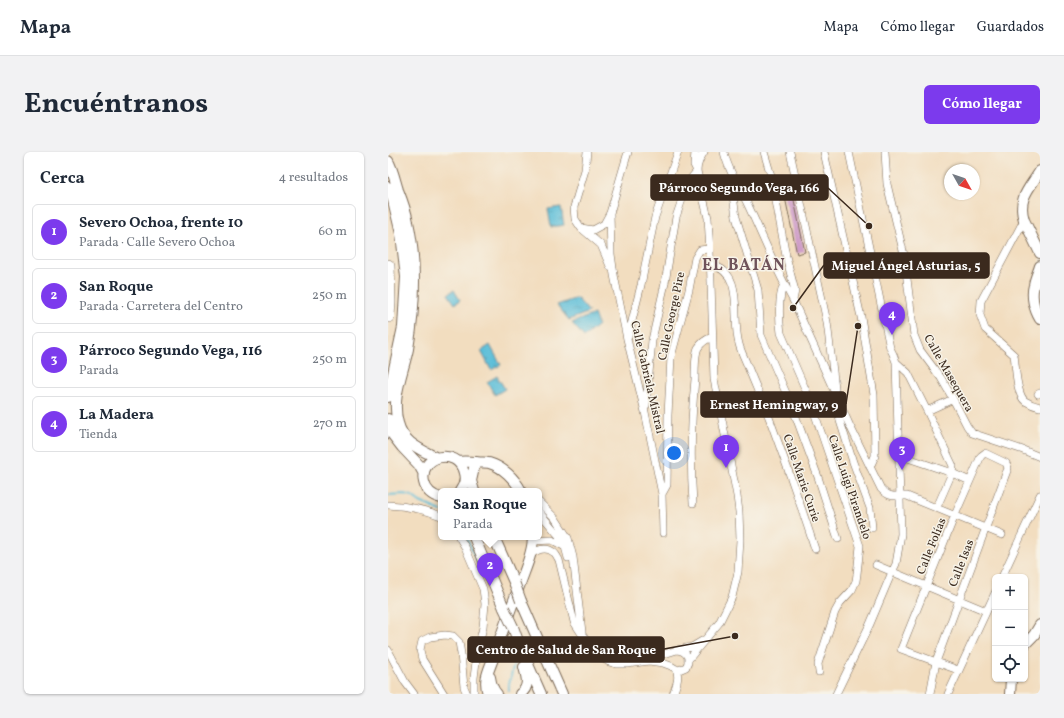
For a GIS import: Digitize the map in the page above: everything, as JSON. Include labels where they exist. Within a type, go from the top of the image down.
[{"type":"highway","points":[[388,266],[388,316]]},
{"type":"main road","points":[[388,162],[408,221],[414,280],[413,313],[408,349],[396,400],[397,422],[402,434],[410,442],[418,449],[436,458]]},
{"type":"main road","points":[[1040,171],[1026,192],[1022,206],[1022,215],[1040,253]]},
{"type":"main road","points":[[388,187],[393,200],[401,234],[406,277],[403,327],[388,397]]},
{"type":"main road","points":[[1040,266],[1032,293],[1033,303],[1040,319]]},
{"type":"main road","points":[[388,419],[392,434],[419,465],[424,474]]},
{"type":"main road","points":[[438,497],[429,492],[425,487],[424,480],[424,474],[428,464],[436,458],[451,458],[458,462],[463,468],[464,485]]},
{"type":"main road","points":[[458,462],[489,463],[509,475],[520,488]]},
{"type":"main road","points":[[464,485],[474,468],[489,463]]},
{"type":"main road","points":[[473,488],[471,481],[474,468]]},
{"type":"main road","points":[[475,540],[541,694]]},
{"type":"main road","points":[[495,540],[562,694]]},
{"type":"main road","points":[[488,694],[486,674],[491,666],[530,554],[533,540]]},
{"type":"main road","points":[[1028,641],[1040,625]]},
{"type":"main road","points":[[519,644],[527,684],[523,692],[520,694]]},
{"type":"main road","points":[[491,666],[491,684],[497,694]]},
{"type":"main road","points":[[1010,694],[1011,682]]},
{"type":"street","points":[[588,152],[585,170],[574,207],[575,219],[581,228],[593,230],[604,224],[610,213],[628,152]]},
{"type":"street","points":[[627,339],[641,285],[655,217],[678,152]]},
{"type":"street","points":[[695,152],[694,165],[697,170]]},
{"type":"street","points":[[673,668],[683,669],[686,667],[688,660],[719,623],[732,597],[738,572],[740,540],[737,496],[714,379],[711,265],[708,218],[697,170],[700,157],[704,152]]},
{"type":"street","points":[[718,152],[725,155],[880,489],[887,495],[894,497],[907,496],[937,507],[1002,535]]},
{"type":"street","points":[[764,152],[772,179],[786,256],[795,291],[793,300]]},
{"type":"street","points":[[790,152],[827,322],[840,421],[870,508],[872,528]]},
{"type":"street","points":[[824,152],[861,317],[874,395],[875,456],[870,467]]},
{"type":"street","points":[[836,694],[870,624],[896,564],[901,534],[896,362],[894,354],[890,348],[848,152]]},
{"type":"street","name":"Calle Masequera","points":[[885,152],[887,184],[904,255],[914,335],[920,350],[941,378],[972,433],[1040,457]]},
{"type":"street","points":[[645,412],[652,340],[665,283],[676,217],[688,182],[697,170]]},
{"type":"street","points":[[734,177],[733,196],[736,217],[758,290],[762,335],[793,409],[818,477],[838,538]]},
{"type":"street","name":"Calle Gabriela Mistral","points":[[610,213],[611,254],[614,275],[662,494],[663,533]]},
{"type":"street","points":[[1024,220],[981,300],[980,315],[985,329],[1014,356],[1019,392],[1024,400],[1040,407]]},
{"type":"street","name":"Calle Gabriela Mistral","points":[[581,228],[601,245],[614,275]]},
{"type":"street","name":"Calle George Pire","points":[[662,494],[667,485],[671,357],[688,290],[694,258],[700,250],[708,249],[710,251]]},
{"type":"street","name":"Calle Marie Curie","points":[[711,265],[718,266],[732,282],[735,298],[738,344],[770,420],[796,490],[815,549]]},
{"type":"street","name":"Calle Luigi Pirandelo","points":[[784,284],[780,291],[781,333],[810,400],[860,546],[856,581],[852,590],[840,603],[835,612],[818,664],[819,672]]},
{"type":"street","points":[[693,503],[691,468],[692,420],[696,359],[698,348],[706,340],[712,337]]},
{"type":"street","points":[[896,362],[908,373],[953,466],[952,473],[937,507]]},
{"type":"street","points":[[927,411],[953,399]]},
{"type":"street","name":"Calle Folías","points":[[936,662],[901,649],[955,515],[981,456],[985,453]]},
{"type":"street","name":"Calle Isas","points":[[930,694],[936,662],[1008,468],[1006,463],[985,453]]},
{"type":"street","points":[[899,455],[952,473],[970,481]]},
{"type":"street","points":[[1003,574],[1040,494]]},
{"type":"street","points":[[388,505],[403,506],[438,515]]},
{"type":"street","points":[[542,505],[555,518],[568,538],[573,557],[582,634]]},
{"type":"street","points":[[542,516],[560,537],[565,547],[575,581]]},
{"type":"street","points":[[542,539],[552,540],[565,547],[573,557]]},
{"type":"street","points":[[461,540],[484,589],[486,604],[483,628],[477,653],[474,694]]},
{"type":"street","points":[[530,554],[540,549],[548,549],[554,552],[559,560],[574,622],[592,650],[600,657],[616,664],[649,661],[663,663],[673,668],[678,673],[673,694]]},
{"type":"street","points":[[876,565],[986,611]]},
{"type":"street","points":[[948,694],[992,598]]},
{"type":"street","points":[[444,694],[422,659],[420,650],[422,641],[430,637],[446,635],[453,636],[459,642],[464,687],[467,694]]},
{"type":"street","points":[[649,661],[661,655],[692,647],[708,637]]},
{"type":"street","points":[[388,650],[405,682],[414,694]]},
{"type":"street","points":[[673,668],[669,660],[671,653],[682,650],[688,656],[688,660]]},
{"type":"street","points":[[936,662],[958,670]]},
{"type":"water","points":[[561,207],[564,225],[551,227],[548,209]]},
{"type":"water","points":[[454,290],[460,300],[455,304],[448,294]]},
{"type":"water","points":[[577,298],[589,312],[569,320],[557,305]]},
{"type":"water","points":[[594,314],[598,325],[584,337],[572,323]]},
{"type":"water","points":[[490,345],[501,365],[491,370],[481,351]]},
{"type":"water","points":[[497,376],[505,389],[495,395],[487,382]]},
{"type":"building","points":[[790,181],[805,252],[797,254],[782,183]]},
{"type":"waterway","points":[[388,495],[404,494],[412,496],[420,502],[438,510]]},
{"type":"waterway","points":[[467,540],[494,599]]},
{"type":"waterway","points":[[509,691],[509,684],[514,664]]},
{"type":"place","name":"Párroco Segundo Vega, 166","points":[[869,226]]},
{"type":"place","name":"Miguel Ángel Asturias, 5","points":[[793,308]]},
{"type":"place","name":"Ernest Hemingway, 9","points":[[858,326]]},
{"type":"place","name":"La Madera","points":[[892,335]]},
{"type":"place","name":"Severo Ochoa, frente 10","points":[[726,468]]},
{"type":"place","name":"Párroco Segundo Vega, 116","points":[[902,470]]},
{"type":"place","name":"San Roque","points":[[490,586]]},
{"type":"place","name":"Centro de Salud de San Roque","points":[[735,636]]},
{"type":"district","name":"EL BATÁN","points":[[744,264]]}]
